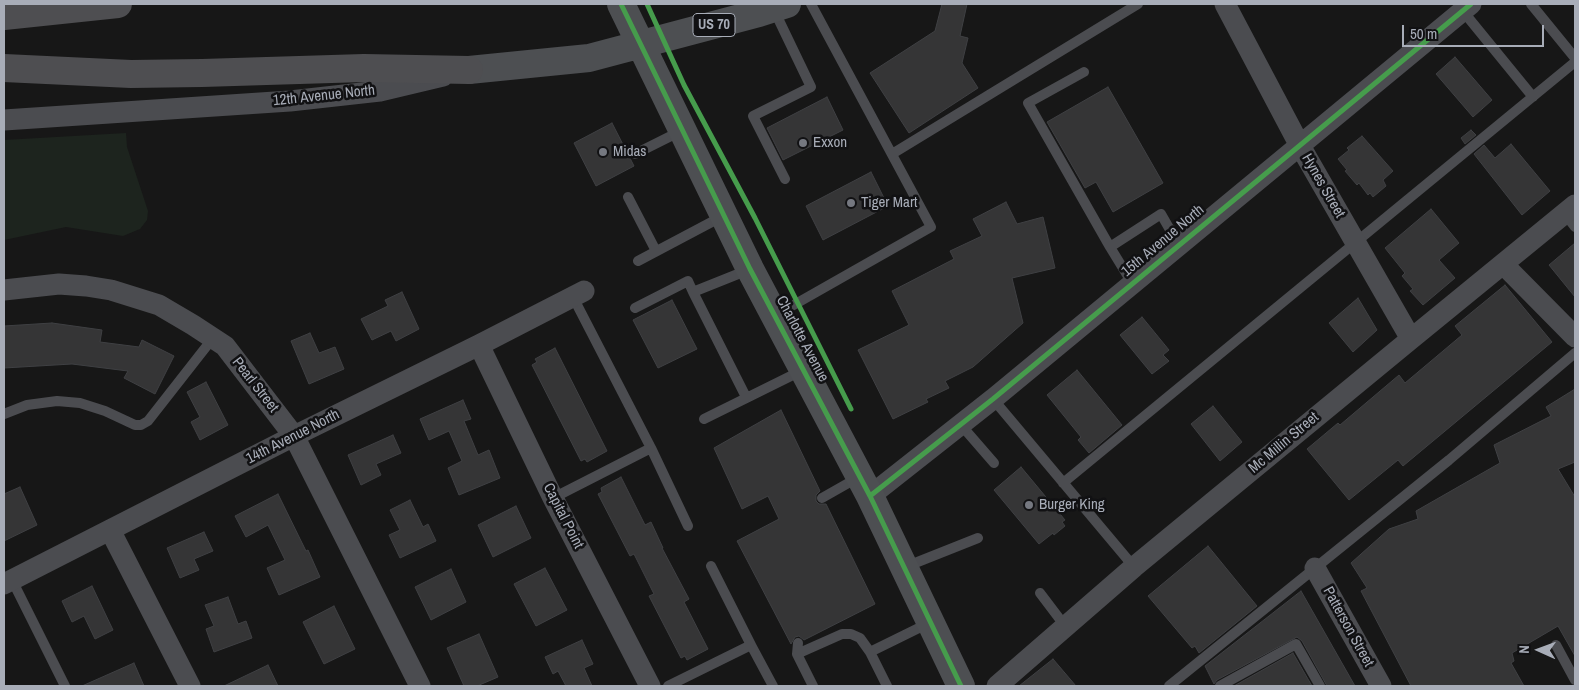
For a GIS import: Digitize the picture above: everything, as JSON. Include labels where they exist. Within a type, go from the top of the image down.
[{"type":"highway","points":[[4,16],[118,4]]},
{"type":"highway","points":[[4,68],[131,74],[364,68],[469,70]]},
{"type":"main road","name":"Charlotte Avenue","points":[[621,4],[750,269],[865,486],[961,686]]},
{"type":"main road","name":"US 70","points":[[640,44],[780,6]]},
{"type":"main road","name":"12th Avenue North","points":[[469,70],[588,58],[640,44]]},
{"type":"street","name":"Hynes Street","points":[[1225,4],[1299,144],[1411,339]]},
{"type":"street","name":"15th Avenue North","points":[[865,486],[961,425],[1466,7]]},
{"type":"street","name":"12th Avenue North","points":[[4,120],[290,101],[380,91],[469,70]]},
{"type":"street","name":"Mc Millin Street","points":[[997,686],[1134,568],[1411,339],[1503,264],[1572,215]]},
{"type":"street","points":[[1503,264],[1575,337]]},
{"type":"street","name":"Pearl Street","points":[[4,290],[59,284],[110,290],[158,306],[193,324],[225,346],[294,436],[420,686]]},
{"type":"street","name":"14th Avenue North","points":[[8,582],[578,294]]},
{"type":"street","name":"Capital Point","points":[[479,345],[553,498],[650,686]]},
{"type":"street","points":[[110,530],[190,686]]},
{"type":"street","name":"Patterson Street","points":[[1315,568],[1381,686]]},
{"type":"lane","points":[[775,315],[931,227],[811,4]]},
{"type":"lane","points":[[892,154],[1138,4]]},
{"type":"lane","points":[[1531,4],[1575,58]]},
{"type":"lane","points":[[780,6],[811,87],[752,116],[785,179]]},
{"type":"lane","points":[[1466,7],[1533,97]]},
{"type":"lane","points":[[1063,483],[1575,62]]},
{"type":"lane","points":[[1084,72],[1028,103],[1132,283]]},
{"type":"lane","points":[[635,154],[682,130]]},
{"type":"lane","points":[[628,197],[656,251]]},
{"type":"lane","points":[[1110,247],[1161,214],[1169,228],[1184,240]]},
{"type":"lane","points":[[638,261],[724,216]]},
{"type":"lane","points":[[694,292],[750,269]]},
{"type":"lane","points":[[635,308],[688,281],[746,398]]},
{"type":"lane","points":[[578,294],[688,526]]},
{"type":"lane","points":[[4,414],[27,405],[57,401],[80,403],[141,426],[148,421],[213,338]]},
{"type":"lane","points":[[1170,686],[1449,460],[1575,353]]},
{"type":"lane","points":[[704,418],[804,369]]},
{"type":"lane","points":[[993,399],[1134,568]]},
{"type":"lane","points":[[961,425],[994,463]]},
{"type":"lane","points":[[553,498],[650,448]]},
{"type":"lane","points":[[822,498],[865,486]]},
{"type":"lane","points":[[905,567],[978,538]]},
{"type":"lane","points":[[711,566],[772,686]]},
{"type":"lane","points":[[8,582],[65,686]]},
{"type":"lane","points":[[1040,593],[1065,626]]},
{"type":"lane","points":[[870,652],[931,622]]},
{"type":"lane","points":[[797,654],[842,634],[851,634],[860,638],[870,652],[886,686]]},
{"type":"lane","points":[[798,643],[797,654],[814,686]]},
{"type":"lane","points":[[668,686],[751,644]]},
{"type":"lane","points":[[1220,686],[1296,644],[1320,686]]},
{"type":"lane","points":[[1556,645],[1575,680]]},
{"type":"shaded area","points":[[126,133],[127,147],[148,211],[147,220],[140,229],[123,236],[66,227],[4,240],[4,140]]},
{"type":"building","points":[[942,4],[967,4],[960,36],[968,38],[962,63],[978,88],[909,133],[870,73],[935,31]]},
{"type":"building","points":[[1455,57],[1492,100],[1473,117],[1436,74]]},
{"type":"building","points":[[1108,87],[1163,183],[1113,212],[1096,182],[1085,188],[1047,122]]},
{"type":"building","points":[[827,97],[843,130],[783,160],[767,128]]},
{"type":"building","points":[[612,123],[634,166],[596,186],[574,143]]},
{"type":"building","points":[[1471,130],[1476,135],[1465,144],[1461,138]]},
{"type":"building","points":[[1362,136],[1393,171],[1383,180],[1386,186],[1373,197],[1370,193],[1368,195],[1359,183],[1357,185],[1338,159],[1349,150],[1347,148]]},
{"type":"building","points":[[1511,144],[1550,191],[1522,215],[1474,154],[1484,145],[1495,158]]},
{"type":"building","points":[[871,172],[888,206],[823,240],[806,206]]},
{"type":"building","points":[[1006,202],[1017,224],[1043,217],[1055,268],[1012,278],[1023,323],[973,367],[945,381],[949,388],[926,399],[928,402],[893,419],[858,350],[909,325],[892,291],[954,259],[950,251],[982,236],[973,219]]},
{"type":"building","points":[[1431,209],[1459,243],[1439,260],[1455,278],[1423,305],[1410,291],[1413,289],[1402,276],[1405,273],[1385,248]]},
{"type":"building","points":[[1575,243],[1575,297],[1549,265]]},
{"type":"building","points":[[1505,285],[1552,342],[1403,466],[1398,460],[1349,500],[1307,449],[1338,423],[1340,425],[1399,375],[1405,383],[1462,335],[1455,326]]},
{"type":"building","points":[[402,292],[419,329],[396,341],[391,331],[372,340],[361,319],[388,306],[385,300]]},
{"type":"building","points":[[1358,298],[1377,330],[1353,352],[1329,323]]},
{"type":"building","points":[[672,300],[697,349],[658,368],[633,320]]},
{"type":"building","points":[[1142,317],[1169,350],[1163,355],[1169,361],[1152,374],[1120,335]]},
{"type":"building","points":[[52,323],[102,330],[100,342],[139,347],[142,340],[174,356],[155,394],[124,378],[128,371],[72,364],[4,368],[4,326]]},
{"type":"building","points":[[310,333],[319,353],[335,347],[344,369],[309,384],[291,341]]},
{"type":"building","points":[[555,348],[607,451],[587,462],[585,459],[581,461],[532,365],[537,362],[535,359]]},
{"type":"building","points":[[1077,370],[1122,425],[1089,453],[1078,440],[1081,437],[1047,395]]},
{"type":"building","points":[[206,382],[228,425],[200,440],[191,422],[200,417],[187,392]]},
{"type":"building","points":[[1575,389],[1575,462],[1558,469],[1575,497],[1575,656],[1558,626],[1512,653],[1514,661],[1511,663],[1524,686],[1411,686],[1361,591],[1367,588],[1351,563],[1389,529],[1418,519],[1416,511],[1500,463],[1494,445],[1551,416],[1546,407]]},
{"type":"building","points":[[463,400],[471,419],[464,421],[478,455],[489,450],[500,478],[459,495],[448,468],[462,461],[449,431],[429,440],[420,419]]},
{"type":"building","points":[[1213,406],[1242,442],[1220,461],[1191,424]]},
{"type":"building","points":[[781,410],[820,491],[816,495],[816,501],[819,504],[826,504],[875,604],[804,640],[799,636],[795,637],[791,644],[737,541],[779,519],[768,496],[742,509],[714,448]]},
{"type":"building","points":[[393,435],[401,453],[376,464],[381,475],[361,485],[348,455]]},
{"type":"building","name":"Burger King","points":[[1021,467],[1065,520],[1062,522],[1065,526],[1039,544],[994,490]]},
{"type":"building","points":[[621,477],[645,525],[651,522],[662,548],[689,599],[684,602],[708,649],[687,660],[685,656],[681,658],[649,596],[654,594],[634,554],[630,556],[598,494],[602,492],[601,488]]},
{"type":"building","points":[[20,487],[37,525],[4,541],[4,494]]},
{"type":"building","points":[[278,494],[320,577],[279,595],[267,568],[285,560],[268,525],[246,537],[235,516]]},
{"type":"building","points":[[410,500],[423,527],[428,524],[436,541],[400,558],[389,535],[400,530],[390,510]]},
{"type":"building","points":[[516,506],[531,538],[493,557],[478,525]]},
{"type":"building","points":[[204,532],[213,551],[194,559],[199,570],[180,578],[167,548]]},
{"type":"building","points":[[1208,546],[1257,606],[1199,653],[1195,646],[1192,648],[1148,596]]},
{"type":"building","points":[[545,568],[567,610],[536,626],[514,584]]},
{"type":"building","points":[[451,569],[466,602],[431,620],[415,587]]},
{"type":"building","points":[[92,586],[113,630],[95,639],[84,616],[72,622],[62,601]]},
{"type":"building","points":[[1301,591],[1355,686],[1327,686],[1302,641],[1297,637],[1217,680],[1214,684],[1205,666]]},
{"type":"building","points":[[228,597],[238,624],[246,621],[252,638],[214,652],[206,629],[214,626],[205,605]]},
{"type":"building","points":[[334,606],[355,649],[324,664],[303,622]]},
{"type":"building","points":[[479,634],[498,677],[477,686],[464,686],[447,648]]},
{"type":"building","points":[[582,640],[593,664],[584,668],[592,686],[566,686],[558,671],[553,674],[545,657]]},
{"type":"building","points":[[1293,653],[1312,686],[1234,686]]},
{"type":"building","points":[[1053,659],[1076,686],[1019,686]]},
{"type":"building","points":[[134,663],[144,686],[82,686]]},
{"type":"building","points":[[268,665],[278,686],[224,686]]},
{"type":"cycle path","points":[[621,4],[750,269],[870,496],[961,686]]},
{"type":"cycle path","points":[[647,4],[684,85],[755,218],[851,409]]},
{"type":"cycle path","points":[[870,496],[993,399],[1471,4]]},
{"type":"place","name":"Exxon","points":[[803,143]]},
{"type":"place","name":"Midas","points":[[603,152]]},
{"type":"place","name":"Tiger Mart","points":[[851,203]]},
{"type":"place","name":"Burger King","points":[[1029,505]]}]
